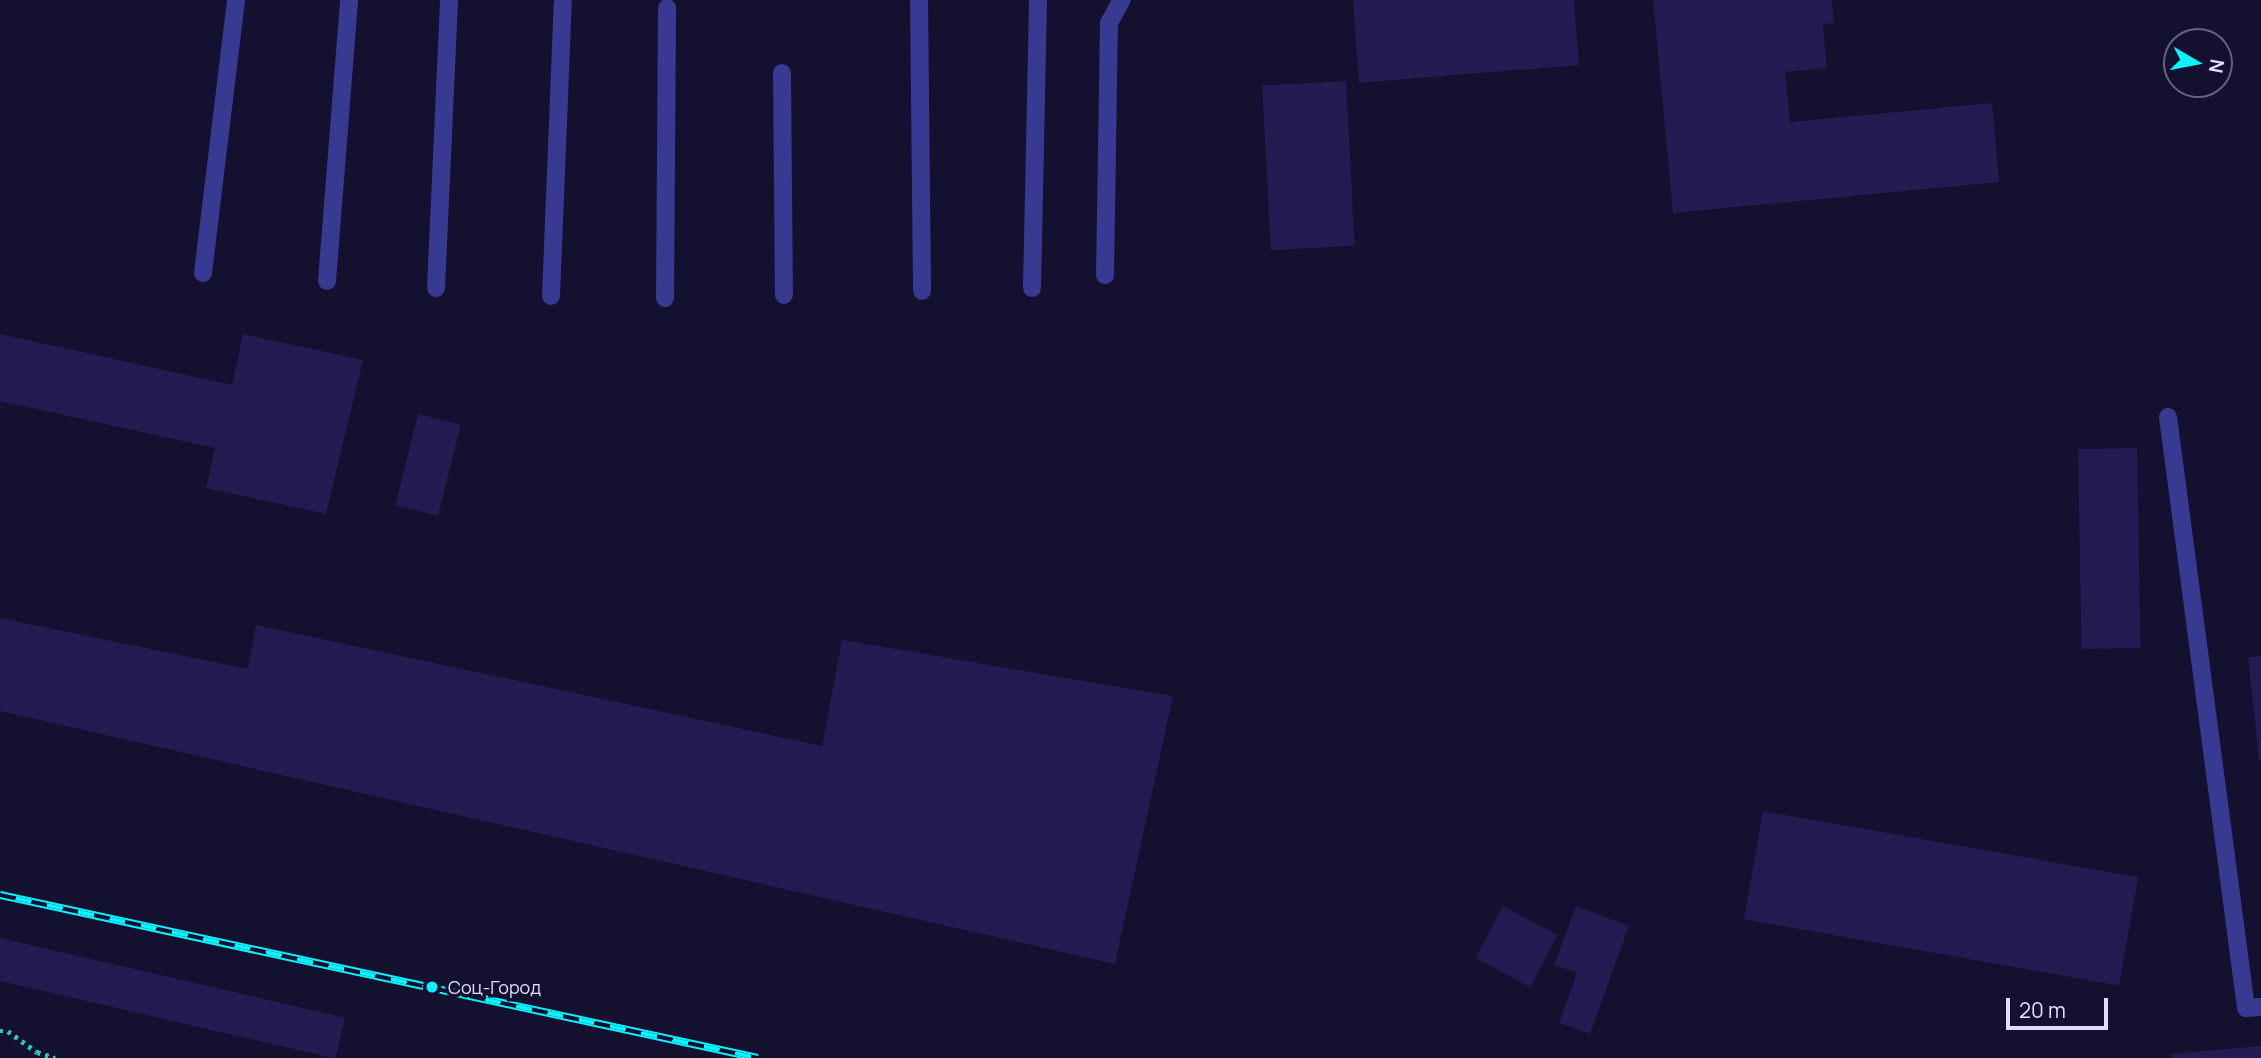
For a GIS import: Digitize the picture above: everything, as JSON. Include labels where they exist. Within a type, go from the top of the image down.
[{"type":"lane","points":[[203,273],[236,0]]},
{"type":"lane","points":[[327,281],[349,0]]},
{"type":"lane","points":[[436,288],[449,0]]},
{"type":"lane","points":[[919,0],[922,291]]},
{"type":"lane","points":[[1032,288],[1038,0]]},
{"type":"lane","points":[[1105,275],[1110,23],[1122,0]]},
{"type":"lane","points":[[551,296],[563,3]]},
{"type":"lane","points":[[664,298],[667,8]]},
{"type":"lane","points":[[782,73],[784,295]]},
{"type":"lane","points":[[2168,417],[2246,1009],[2261,1007]]},
{"type":"path","points":[[0,1031],[8,1031],[38,1055],[55,1058]]},
{"type":"building","points":[[1353,0],[1574,0],[1579,65],[1359,83]]},
{"type":"building","points":[[1653,0],[1832,0],[1834,23],[1823,24],[1827,68],[1785,72],[1790,122],[1992,103],[1999,182],[1673,213]]},
{"type":"building","points":[[1346,81],[1355,246],[1271,250],[1262,85]]},
{"type":"building","points":[[0,334],[232,385],[243,334],[363,360],[326,514],[206,488],[215,448],[0,401]]},
{"type":"building","points":[[418,414],[461,425],[438,516],[395,505]]},
{"type":"building","points":[[2137,448],[2140,648],[2081,649],[2078,449]]},
{"type":"building","points":[[0,618],[248,669],[256,625],[822,746],[842,640],[1173,696],[1115,964],[0,711]]},
{"type":"building","points":[[2261,656],[2261,760],[2259,760],[2248,657]]},
{"type":"building","points":[[1763,811],[2138,877],[2119,985],[1744,919]]},
{"type":"building","points":[[1503,906],[1558,935],[1530,987],[1475,958]]},
{"type":"building","points":[[1576,906],[1629,926],[1590,1034],[1559,1023],[1577,973],[1554,965]]},
{"type":"building","points":[[0,938],[345,1018],[336,1058],[333,1058],[0,981]]},
{"type":"building","points":[[2261,1046],[2261,1058],[2172,1058],[2171,1054]]},
{"type":"railway","points":[[0,895],[758,1058]]},
{"type":"place","name":"Соц-Город","points":[[432,987]]}]
